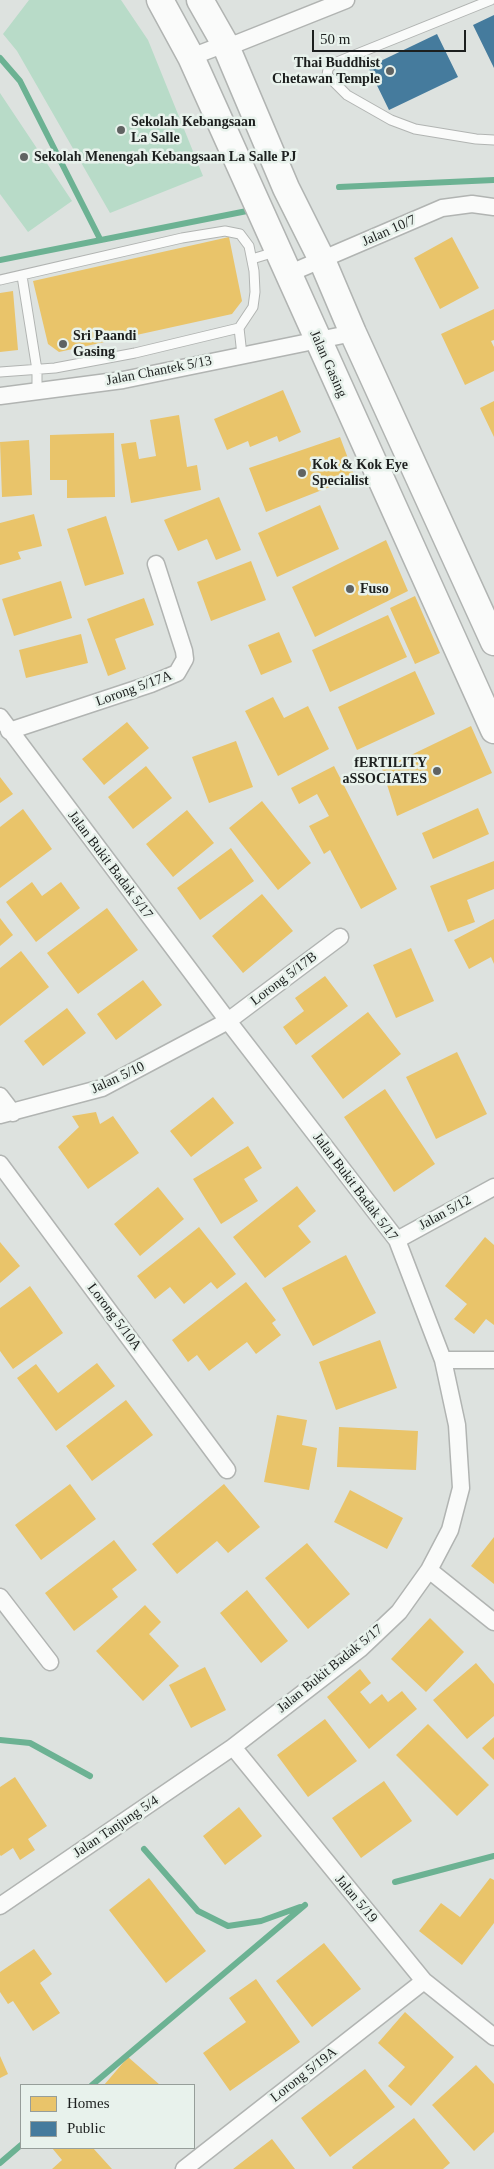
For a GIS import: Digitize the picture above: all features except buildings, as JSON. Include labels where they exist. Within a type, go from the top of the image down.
[{"type":"main road","name":"Jalan Gasing","points":[[160,0],[191,58],[494,730]]},
{"type":"main road","points":[[200,0],[225,44],[286,188],[322,260],[353,333],[494,642]]},
{"type":"street","points":[[191,58],[225,44],[238,43],[346,0]]},
{"type":"street","name":"Jalan 10/7","points":[[288,274],[442,208],[472,204],[494,207]]},
{"type":"street","name":"Jalan Chantek 5/13","points":[[0,396],[123,380],[353,333]]},
{"type":"street","name":"Lorong 5/17A","points":[[9,731],[151,684],[178,673],[184,659],[184,651],[156,564]]},
{"type":"street","name":"Jalan Bukit Badak 5/17","points":[[0,717],[228,1021],[397,1240],[443,1360],[457,1425],[461,1488],[450,1530],[429,1570],[399,1612],[360,1649],[233,1747]]},
{"type":"street","name":"Lorong 5/17B","points":[[228,1021],[340,937]]},
{"type":"street","name":"Jalan 5/10","points":[[6,1114],[102,1088],[228,1021]]},
{"type":"street","points":[[0,1096],[6,1114]]},
{"type":"street","name":"Lorong 5/10A","points":[[0,1164],[227,1470]]},
{"type":"street","name":"Jalan 5/12","points":[[397,1240],[494,1187]]},
{"type":"street","points":[[443,1360],[494,1360]]},
{"type":"street","points":[[429,1570],[494,1622]]},
{"type":"street","points":[[0,1597],[50,1662]]},
{"type":"street","name":"Jalan Tanjung 5/4","points":[[0,1906],[233,1747]]},
{"type":"street","name":"Jalan 5/19","points":[[233,1747],[424,1981],[494,2037]]},
{"type":"street","name":"Lorong 5/19A","points":[[184,2169],[424,1981]]},
{"type":"lane","points":[[491,0],[332,64],[328,69],[327,75],[347,95],[390,120],[415,128],[476,139],[494,140]]},
{"type":"lane","points":[[0,280],[182,238],[225,231],[240,234],[246,239],[252,259],[255,292],[253,307],[239,328],[242,355]]},
{"type":"lane","points":[[252,259],[277,251]]},
{"type":"lane","points":[[22,276],[37,370],[37,391]]},
{"type":"lane","points":[[0,372],[55,368],[135,353],[239,328]]},
{"type":"green space","name":"Sekolah Kebangsaan La Salle","points":[[29,0],[121,0],[148,40],[203,176],[110,213],[17,51],[3,34]]},
{"type":"green space","name":"Sekolah Menengah Kebangsaan La Salle PJ","points":[[0,93],[72,201],[28,232],[0,194]]},
{"type":"waterway","points":[[0,58],[20,81],[100,239]]},
{"type":"waterway","points":[[339,187],[494,180]]},
{"type":"waterway","points":[[0,260],[252,210]]},
{"type":"waterway","points":[[0,1740],[30,1743],[90,1776]]},
{"type":"waterway","points":[[144,1849],[198,1911],[228,1926],[261,1921],[300,1907]]},
{"type":"waterway","points":[[395,1882],[494,1856]]},
{"type":"waterway","points":[[93,2084],[305,1905]]},
{"type":"waterway","points":[[0,2163],[20,2146]]},
{"type":"place","name":"Thai Buddhist Chetawan Temple","points":[[390,71]]},
{"type":"place","name":"Sekolah Kebangsaan La Salle","points":[[121,130]]},
{"type":"place","name":"Sekolah Menengah Kebangsaan La Salle PJ","points":[[24,157]]},
{"type":"place","name":"Sri Paandi Gasing","points":[[63,344]]},
{"type":"place","name":"Kok & Kok Eye Specialist","points":[[302,473]]},
{"type":"place","name":"Fuso","points":[[350,589]]},
{"type":"place","name":"fERTILITY aSSOCIATES","points":[[437,771]]}]
